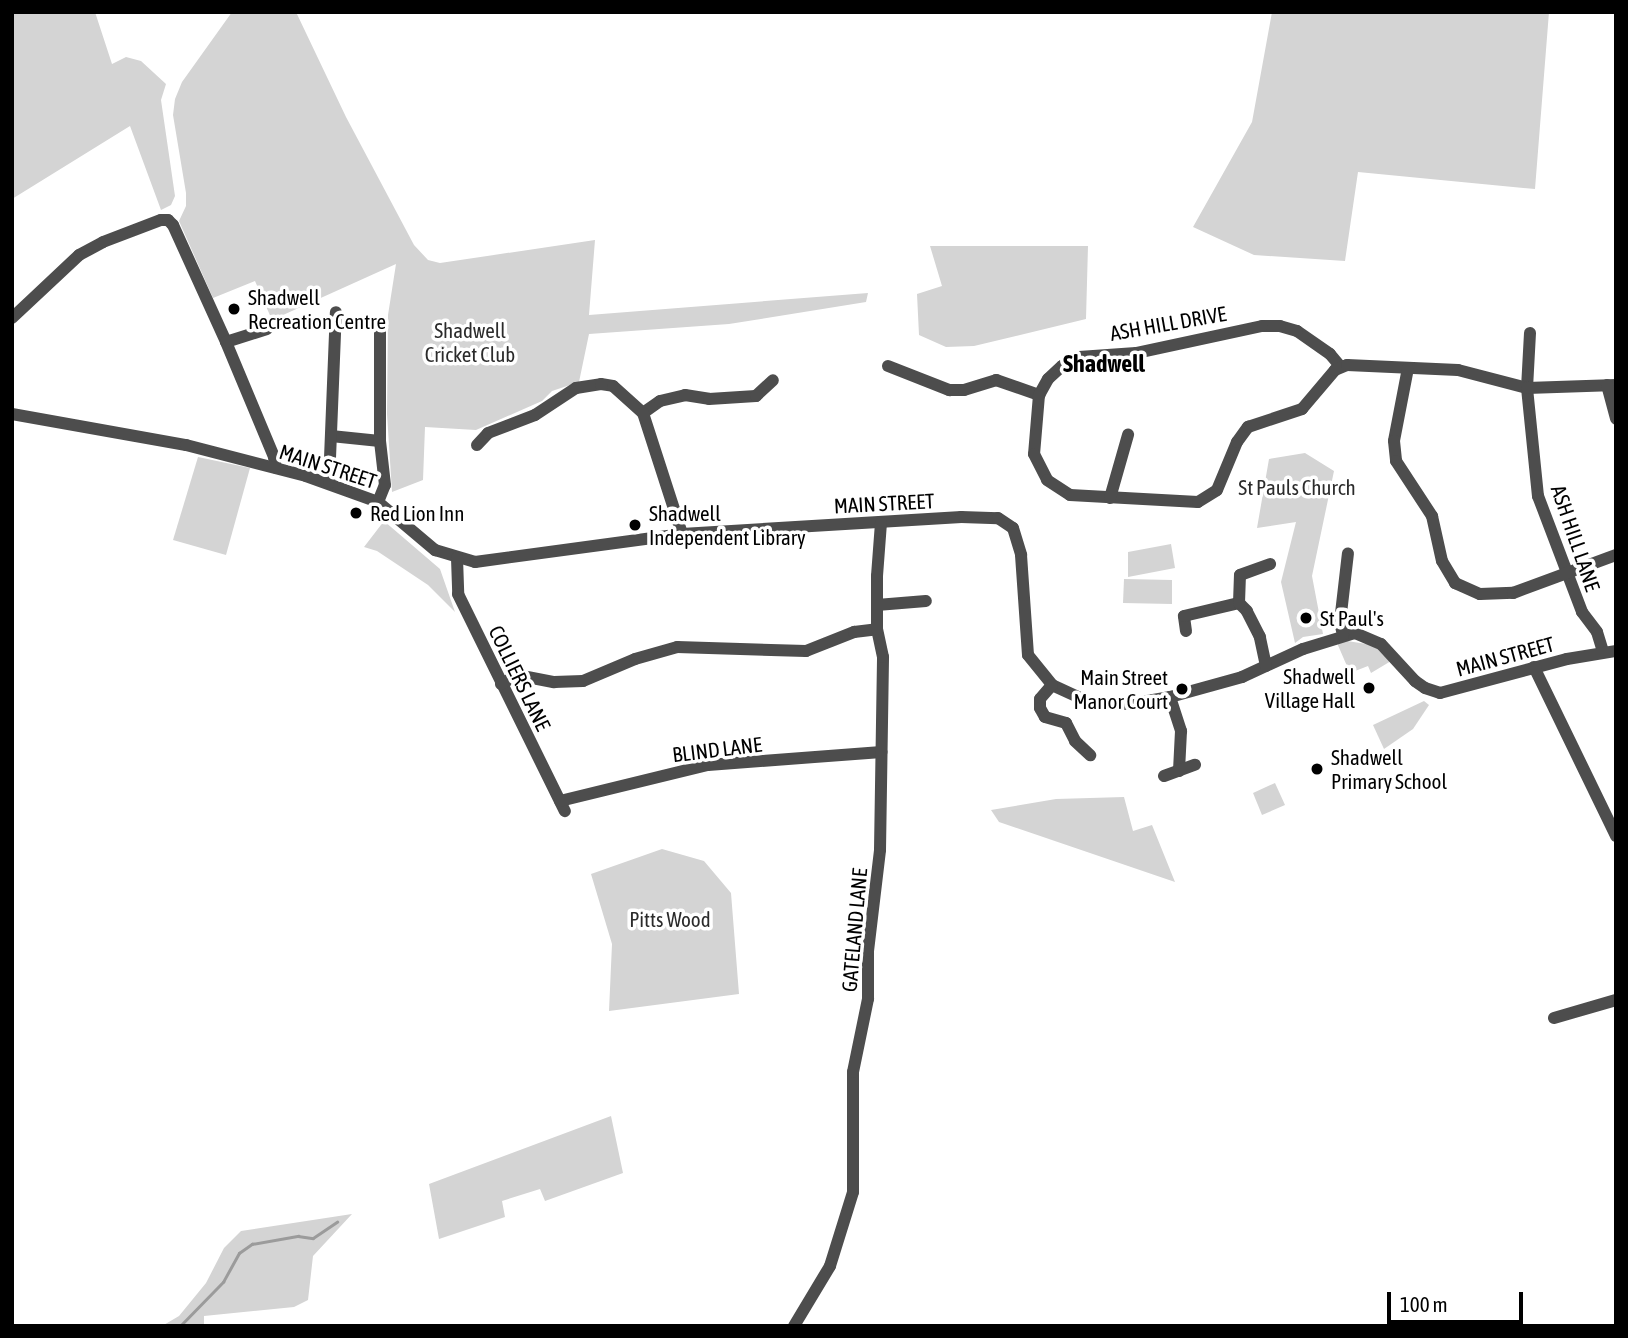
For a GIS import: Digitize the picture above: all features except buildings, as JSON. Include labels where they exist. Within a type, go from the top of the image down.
[{"type":"street","points":[[12,318],[79,255],[103,242],[164,219],[173,225],[226,342],[274,457],[276,468]]},
{"type":"street","points":[[329,483],[336,312]]},
{"type":"street","name":"ASH HILL DRIVE","points":[[1039,395],[1055,372],[1079,357],[1148,351],[1262,326],[1297,331],[1330,354],[1340,366]]},
{"type":"street","points":[[378,502],[385,485],[380,441],[380,328]]},
{"type":"street","points":[[226,342],[267,329]]},
{"type":"street","name":"ASH HILL LANE","points":[[1530,333],[1527,388],[1538,496],[1582,612],[1609,651]]},
{"type":"street","points":[[888,366],[949,390],[964,390],[996,380],[1039,395],[1034,454],[1047,480],[1070,495],[1110,498],[1186,503],[1208,498],[1223,481],[1237,442],[1248,427],[1302,409],[1340,366],[1469,372],[1507,386],[1527,388],[1611,385],[1616,419]]},
{"type":"street","points":[[1408,368],[1394,452],[1401,473],[1436,524],[1448,575],[1465,590],[1497,595],[1529,589],[1616,555]]},
{"type":"street","points":[[643,413],[660,401],[685,395],[709,399],[756,396],[773,380]]},
{"type":"street","points":[[477,445],[488,433],[534,415],[576,388],[601,384],[613,386],[643,413],[682,534]]},
{"type":"street","name":"MAIN STREET","points":[[12,414],[186,445],[329,483],[378,502],[418,539],[435,550],[457,558],[498,561],[682,534],[985,516],[1009,523],[1016,535],[1024,575],[1028,655],[1052,685],[1089,702],[1108,704],[1170,697],[1242,677],[1343,635],[1355,634],[1373,638],[1415,681],[1433,691],[1462,689],[1534,667],[1609,651]]},
{"type":"street","points":[[1110,498],[1128,435]]},
{"type":"street","points":[[331,436],[380,441]]},
{"type":"street","name":"GATELAND LANE","points":[[794,1326],[830,1266],[853,1192],[851,1097],[857,1045],[868,999],[869,951],[879,871],[883,657],[877,629],[877,606],[881,523]]},
{"type":"street","points":[[1343,635],[1340,622],[1348,553]]},
{"type":"street","name":"COLLIERS LANE","points":[[457,558],[458,594],[562,806]]},
{"type":"street","points":[[1266,666],[1260,638],[1247,611],[1239,603],[1240,575],[1270,564]]},
{"type":"street","points":[[877,606],[926,601]]},
{"type":"street","points":[[1186,631],[1184,616],[1239,603]]},
{"type":"street","points":[[501,684],[517,675],[554,682],[583,681],[635,659],[677,648],[806,651],[854,632],[877,629]]},
{"type":"street","points":[[1534,667],[1616,836]]},
{"type":"street","points":[[1052,685],[1040,699],[1040,708],[1045,717],[1066,723],[1075,741],[1093,756]]},
{"type":"street","points":[[1170,697],[1181,731],[1179,771]]},
{"type":"street","name":"BLIND LANE","points":[[562,806],[708,765],[882,752]]},
{"type":"street","points":[[1164,776],[1195,765]]},
{"type":"street","points":[[1554,1019],[1616,1000]]},
{"type":"green space","points":[[12,12],[95,12],[112,64],[126,57],[141,61],[166,84],[161,100],[175,196],[171,205],[161,210],[130,126],[12,199]]},
{"type":"green space","name":"Shadwell Cricket Club","points":[[232,12],[296,12],[346,117],[414,245],[428,260],[440,263],[595,240],[589,315],[868,293],[866,302],[729,324],[589,334],[579,382],[552,391],[542,401],[476,430],[425,427],[423,480],[392,492],[387,414],[388,315],[396,264],[272,320],[255,281],[213,298],[179,221],[186,206],[186,193],[173,115],[175,99],[182,82]]},
{"type":"green space","points":[[1272,12],[1549,12],[1535,189],[1358,172],[1345,261],[1254,255],[1193,227],[1252,122]]},
{"type":"green space","points":[[930,246],[1088,246],[1086,319],[974,346],[946,347],[919,335],[917,294],[942,286]]},
{"type":"green space","name":"St Pauls Church","points":[[1305,453],[1334,471],[1312,576],[1323,634],[1303,637],[1295,643],[1281,582],[1296,522],[1257,528],[1269,459]]},
{"type":"green space","points":[[198,457],[250,468],[226,555],[173,540]]},
{"type":"green space","points":[[384,521],[440,569],[455,612],[428,585],[377,551],[364,547]]},
{"type":"green space","points":[[1171,544],[1175,568],[1128,577],[1128,552]]},
{"type":"green space","points":[[1124,579],[1172,580],[1172,604],[1123,603]]},
{"type":"green space","points":[[1347,641],[1373,645],[1391,661],[1371,673],[1368,666],[1350,673],[1337,643]]},
{"type":"green space","points":[[1424,701],[1429,705],[1413,729],[1384,749],[1373,725]]},
{"type":"green space","points":[[1275,783],[1285,805],[1262,815],[1253,793]]},
{"type":"green space","points":[[1124,797],[1133,831],[1152,825],[1175,882],[999,822],[991,810],[1056,799]]},
{"type":"green space","name":"Pitts Wood","points":[[662,849],[704,861],[731,893],[739,994],[609,1011],[612,944],[591,874]]},
{"type":"green space","points":[[611,1116],[623,1173],[545,1201],[540,1189],[502,1201],[505,1217],[439,1239],[429,1184]]},
{"type":"green space","points":[[352,1214],[313,1256],[308,1300],[294,1307],[204,1316],[204,1326],[162,1326],[179,1316],[206,1283],[224,1248],[241,1231]]},
{"type":"waterway","points":[[180,1326],[223,1282],[239,1253],[252,1244],[298,1236],[313,1238],[337,1222]]},
{"type":"place","name":"Shadwell Recreation Centre","points":[[234,309]]},
{"type":"place","name":"Red Lion Inn","points":[[356,513]]},
{"type":"place","name":"Shadwell Independent Library","points":[[635,525]]},
{"type":"place","name":"St Paul's","points":[[1306,618]]},
{"type":"place","name":"Shadwell Village Hall","points":[[1369,688]]},
{"type":"place","name":"Main Street Manor Court","points":[[1182,689]]},
{"type":"place","name":"Shadwell Primary School","points":[[1317,769]]},
{"type":"district","name":"Shadwell","points":[[1104,364]]}]
